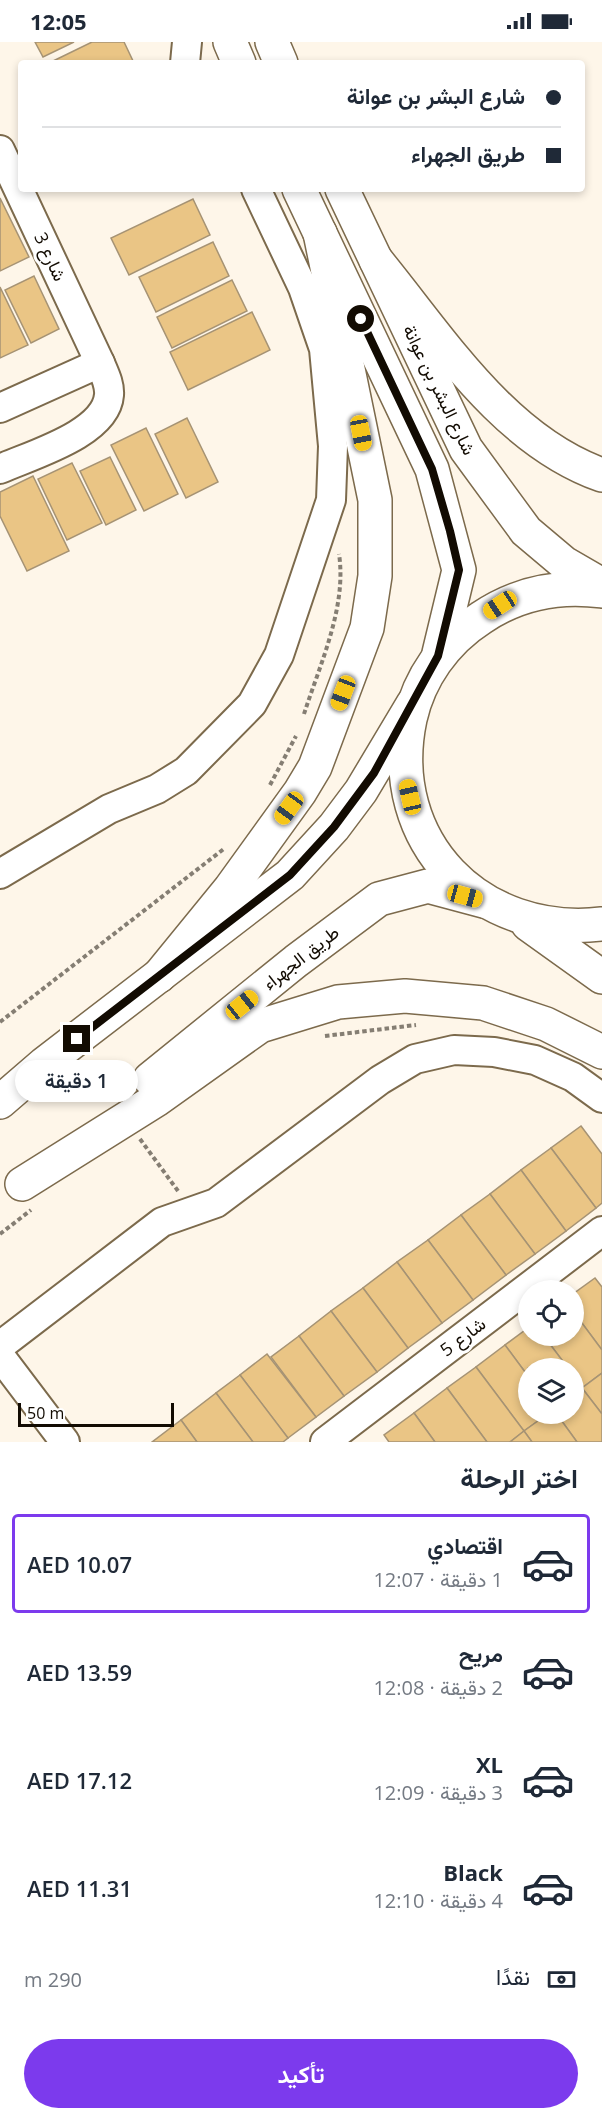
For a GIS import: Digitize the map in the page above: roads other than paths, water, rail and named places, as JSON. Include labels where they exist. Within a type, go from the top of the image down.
[{"type":"main road","points":[[230,42],[238,60]]},
{"type":"main road","points":[[0,1102],[44,1064],[290,875],[334,827],[361,791],[413,704],[438,656],[459,570],[432,469],[300,192]]},
{"type":"main road","name":"شارع البشر بن عوانة","points":[[343,192],[466,449],[492,489],[526,531],[564,563],[602,585]]},
{"type":"main road","points":[[159,976],[230,889],[300,792],[315,767],[367,628],[375,576],[375,500],[320,233]]},
{"type":"main road","points":[[376,260],[488,398],[534,440],[587,470],[602,475]]},
{"type":"main road","points":[[438,656],[467,627],[500,605],[538,592],[579,588],[602,591]]},
{"type":"main road","points":[[413,704],[405,741],[405,769],[414,815],[431,848],[454,878],[484,901],[516,917],[602,977]]},
{"type":"main road","name":"طريق الجهراء","points":[[19,1197],[296,961],[379,899],[428,886],[484,901]]},
{"type":"main road","points":[[516,917],[546,924],[578,927],[602,924]]},
{"type":"main road","points":[[19,1197],[260,1026],[338,1002],[405,996],[483,1003],[546,1024],[602,1052]]},
{"type":"street","points":[[185,60],[187,42]]},
{"type":"street","name":"شارع 3","points":[[2,157],[18,191]]},
{"type":"street","name":"شارع 3","points":[[0,469],[79,434],[95,422],[107,404],[110,394],[100,363],[19,192]]},
{"type":"street","points":[[0,874],[109,809],[157,789],[186,771],[252,704],[279,655],[331,500],[333,446],[324,349],[303,288],[257,192]]},
{"type":"street","points":[[0,408],[100,363]]},
{"type":"street","points":[[0,1346],[162,1222],[222,1199],[380,1080],[415,1059],[454,1050],[494,1052],[535,1060],[573,1077],[602,1098]]},
{"type":"street","name":"شارع 5","points":[[325,1442],[602,1231]]},
{"type":"street","points":[[0,1356],[65,1442]]}]
